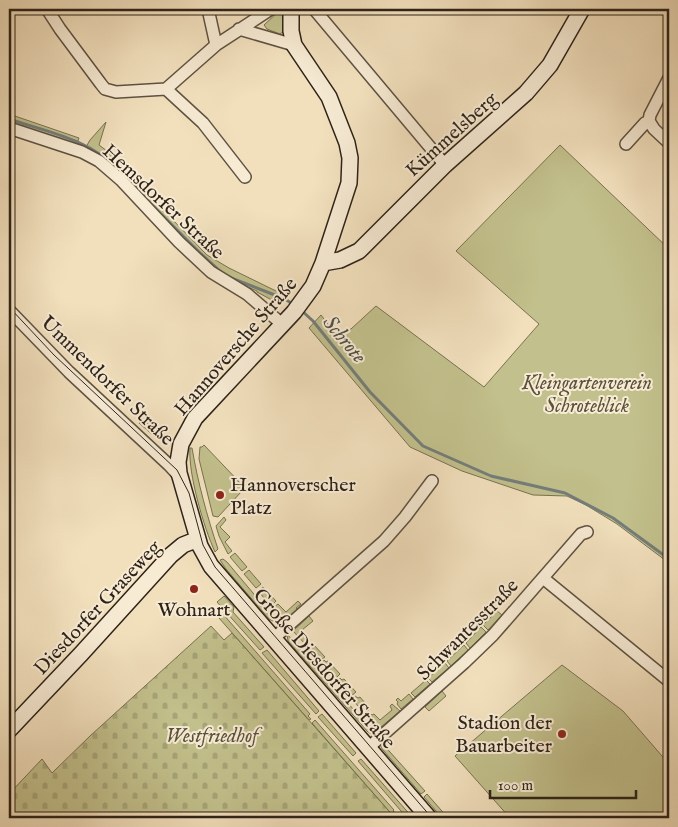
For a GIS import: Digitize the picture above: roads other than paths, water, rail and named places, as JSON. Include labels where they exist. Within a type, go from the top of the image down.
[{"type":"main road","name":"Hannoversche Straße","points":[[198,539],[178,468],[180,449],[192,423],[236,372],[298,306],[316,280],[348,187],[350,158],[344,134],[329,97],[294,44],[291,31],[291,9]]},
{"type":"main road","name":"Kümmelsberg","points":[[323,263],[340,260],[359,251],[445,165],[537,82],[556,56],[582,9]]},
{"type":"main road","name":"Große Diesdorfer Straße","points":[[198,539],[205,557],[213,569],[429,818]]},
{"type":"main road","name":"Diesdorfer Graseweg","points":[[9,730],[171,555],[183,545],[198,539]]},
{"type":"street","points":[[48,9],[60,29],[105,89],[116,92],[166,89],[216,45],[271,9]]},
{"type":"street","points":[[208,9],[216,45]]},
{"type":"street","points":[[314,9],[445,165]]},
{"type":"street","points":[[240,29],[294,44]]},
{"type":"street","points":[[669,78],[650,115],[649,121],[654,129],[669,143]]},
{"type":"street","points":[[166,89],[203,123],[245,176]]},
{"type":"street","points":[[626,144],[649,121]]},
{"type":"street","name":"Hemsdorfer Straße","points":[[9,128],[82,152],[99,161],[121,180],[179,242],[211,272],[247,294],[282,324]]},
{"type":"street","name":"Ummendorfer Straße","points":[[9,310],[69,372],[181,478]]},
{"type":"street","points":[[274,639],[384,541],[432,481]]},
{"type":"street","name":"Schwantesstraße","points":[[368,748],[464,663],[504,623],[580,534],[587,532]]},
{"type":"street","points":[[543,578],[669,681]]},
{"type":"waterway","name":"Schrote","points":[[9,119],[81,144],[107,159],[118,170]]},
{"type":"waterway","name":"Schrote","points":[[152,205],[221,272]]},
{"type":"waterway","name":"Schrote","points":[[231,278],[285,299],[294,305]]},
{"type":"waterway","name":"Schrote","points":[[301,310],[313,321],[370,392],[423,446],[491,476],[565,493],[613,518],[669,559]]},
{"type":"tram line","points":[[9,307],[54,355],[177,470],[189,493],[203,545],[215,567],[432,818]]},
{"type":"place","name":"Hannoverscher Platz","points":[[220,495]]},
{"type":"place","name":"Wohnart","points":[[194,589]]},
{"type":"place","name":"Stadion der Bauarbeiter","points":[[562,734]]},
{"type":"park label","name":"Kleingartenverein Schroteblick","points":[[587,394]]},
{"type":"park label","name":"Westfriedhof","points":[[212,735]]}]
